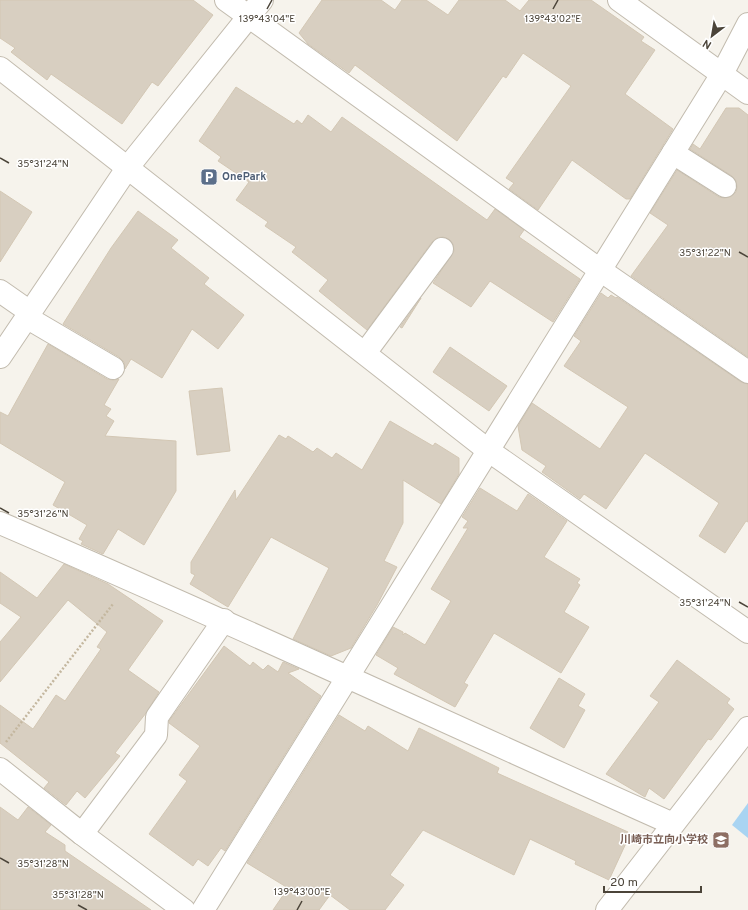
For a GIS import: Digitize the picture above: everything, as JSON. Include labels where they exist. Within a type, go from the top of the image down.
[{"type":"street","points":[[226,0],[256,8],[600,270],[748,372]]},
{"type":"street","points":[[619,0],[748,93]]},
{"type":"street","points":[[0,357],[128,167],[256,8]]},
{"type":"street","points":[[203,910],[722,74],[748,24]]},
{"type":"street","points":[[0,68],[489,451],[748,632]]},
{"type":"street","points":[[673,153],[725,186]]},
{"type":"street","points":[[365,354],[442,249]]},
{"type":"street","points":[[0,291],[28,314],[113,368]]},
{"type":"street","points":[[0,523],[224,620],[346,678],[673,824]]},
{"type":"street","points":[[82,834],[156,735],[158,717],[224,620]]},
{"type":"street","points":[[607,910],[748,728]]},
{"type":"street","points":[[0,769],[82,834],[184,910]]},
{"type":"path","points":[[5,744],[132,580]]},
{"type":"water","points":[[748,803],[748,838],[732,825]]},
{"type":"building","points":[[0,0],[193,0],[213,15],[158,86],[152,82],[122,124],[51,74],[47,80],[11,52],[15,48],[0,38]]},
{"type":"building","points":[[322,0],[381,0],[395,10],[402,0],[426,0],[448,15],[459,0],[505,0],[520,11],[529,0],[591,0],[644,37],[641,41],[655,50],[625,94],[673,129],[630,199],[626,199],[572,160],[538,210],[509,189],[514,183],[506,178],[571,86],[523,53],[506,78],[503,76],[457,141],[355,65],[349,73],[308,44],[299,33]]},
{"type":"building","points":[[236,87],[294,124],[297,120],[302,124],[308,115],[331,132],[342,117],[487,220],[495,209],[524,230],[519,237],[580,279],[553,322],[490,281],[471,307],[433,283],[454,251],[453,244],[449,239],[443,237],[437,238],[432,242],[367,330],[319,291],[328,280],[292,252],[296,247],[265,226],[268,222],[236,200],[249,182],[218,161],[221,157],[199,141]]},
{"type":"building","points":[[726,108],[739,108],[748,115],[748,357],[631,276],[668,225],[650,213],[677,170],[719,197],[730,197],[736,192],[736,181],[732,176],[690,149],[693,144],[700,149]]},
{"type":"building","points":[[0,191],[32,212],[0,262]]},
{"type":"building","points":[[138,211],[178,240],[171,248],[209,278],[204,284],[244,315],[218,349],[192,329],[162,378],[131,359],[125,369],[124,362],[119,357],[63,324],[111,248]]},
{"type":"building","points":[[601,293],[608,298],[611,295],[616,298],[617,297],[741,382],[748,384],[748,522],[746,521],[725,553],[699,536],[719,503],[645,453],[606,509],[584,494],[580,499],[542,472],[546,466],[522,450],[518,426],[532,403],[600,449],[628,407],[564,366],[581,341],[574,336]]},
{"type":"building","points":[[421,298],[402,328],[400,327]]},
{"type":"building","points":[[48,344],[107,379],[119,379],[104,405],[111,409],[106,416],[114,421],[105,436],[176,441],[176,491],[144,545],[118,529],[103,554],[81,544],[83,541],[79,539],[87,525],[53,505],[65,482],[0,443],[0,412],[8,416]]},
{"type":"building","points":[[450,347],[507,386],[489,411],[433,372]]},
{"type":"building","points":[[222,388],[230,451],[197,455],[189,391]]},
{"type":"building","points":[[390,421],[433,446],[435,443],[459,458],[459,474],[441,504],[403,480],[403,523],[384,561],[397,567],[377,605],[351,648],[331,656],[293,639],[329,568],[271,537],[228,607],[190,584],[195,575],[191,573],[191,562],[235,490],[236,500],[279,435],[286,439],[288,436],[313,452],[317,448],[332,458],[336,453],[362,470]]},
{"type":"building","points":[[480,488],[517,511],[528,494],[567,521],[544,557],[580,579],[577,583],[580,585],[564,612],[589,627],[561,673],[494,633],[464,683],[468,685],[455,707],[394,674],[398,668],[376,655],[393,627],[403,632],[403,635],[405,633],[425,645],[451,601],[431,589],[468,528],[463,528],[468,521],[462,517]]},
{"type":"building","points":[[64,564],[108,584],[163,621],[128,670],[159,692],[146,713],[115,753],[120,756],[85,798],[77,791],[66,805],[44,788],[49,782],[0,743],[0,705],[33,729],[56,695],[65,701],[101,649],[97,647],[107,632],[68,600],[0,682],[0,642],[21,617],[0,603],[0,572],[37,598]]},
{"type":"building","points":[[224,646],[250,666],[253,662],[263,670],[268,665],[278,672],[283,662],[299,669],[288,673],[321,696],[225,851],[221,848],[208,866],[198,859],[193,866],[149,834],[187,781],[179,775],[200,746],[169,723],[169,721]]},
{"type":"building","points":[[677,660],[730,699],[727,703],[734,709],[711,740],[708,739],[664,799],[649,788],[645,797],[606,774],[659,702],[650,696]]},
{"type":"building","points":[[559,678],[585,694],[578,706],[585,710],[564,748],[530,728]]},
{"type":"building","points":[[339,715],[365,731],[368,726],[408,751],[419,728],[499,768],[497,773],[628,832],[625,839],[627,841],[609,880],[575,864],[576,861],[530,839],[514,875],[423,830],[390,875],[404,885],[385,910],[350,910],[330,895],[319,910],[273,910],[288,888],[247,863]]},
{"type":"building","points":[[0,807],[18,820],[28,807],[51,825],[45,832],[65,845],[65,851],[151,910],[0,910]]},
{"type":"place","name":"OnePark","points":[[209,177]]},
{"type":"place","name":"川崎市立向小学校","points":[[721,840]]}]
